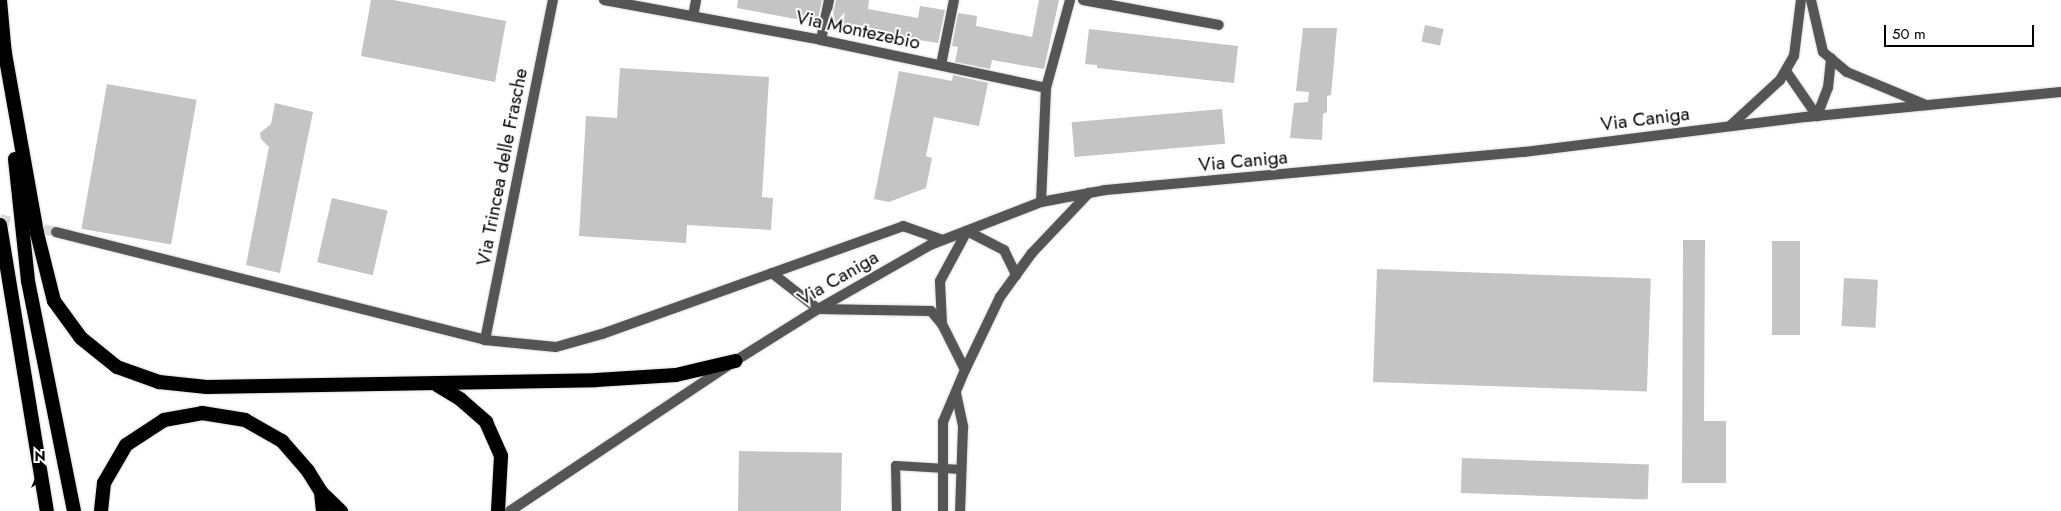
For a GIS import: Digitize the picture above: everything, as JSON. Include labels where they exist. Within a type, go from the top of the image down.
[{"type":"highway","points":[[0,0],[28,282],[74,511]]},
{"type":"highway","points":[[4,48],[37,234],[54,301],[81,338],[117,366],[159,382],[207,387],[436,384],[676,374],[735,360]]},
{"type":"highway","points":[[0,225],[47,511]]},
{"type":"highway","points":[[436,384],[460,399],[486,422],[501,456],[498,511]]},
{"type":"highway","points":[[101,511],[104,483],[126,445],[164,420],[202,413],[245,420],[282,441],[308,471],[321,492],[341,511]]},
{"type":"highway","points":[[321,492],[323,511]]},
{"type":"street","name":"Via Trincea delle Frasche","points":[[485,340],[552,0]]},
{"type":"street","name":"Via Montezebio","points":[[604,0],[821,40],[1046,88]]},
{"type":"street","points":[[693,16],[696,0]]},
{"type":"street","points":[[821,40],[829,0]]},
{"type":"street","points":[[941,65],[954,0]]},
{"type":"street","points":[[1041,202],[1046,88],[1070,0]]},
{"type":"street","points":[[1083,0],[1219,25]]},
{"type":"street","points":[[1730,126],[1780,80],[1786,71],[1794,56],[1801,0]]},
{"type":"street","points":[[1810,0],[1823,52],[1848,72],[1926,105]]},
{"type":"street","points":[[1817,116],[1828,88],[1831,58]]},
{"type":"street","points":[[1786,71],[1817,116]]},
{"type":"street","name":"Via Caniga","points":[[510,511],[735,360],[818,309],[943,240],[1041,202],[1090,193],[1515,153],[1817,116],[2061,92]]},
{"type":"street","points":[[943,511],[943,422],[965,370],[1000,297],[1032,253],[1090,193]]},
{"type":"street","points":[[56,232],[485,340],[556,346],[602,334],[903,226],[943,240]]},
{"type":"street","points":[[942,324],[940,281],[967,231],[1004,250],[1016,275]]},
{"type":"street","points":[[772,273],[818,309],[931,311],[942,324],[965,370]]},
{"type":"street","points":[[956,393],[963,427],[960,511]]},
{"type":"lane","points":[[896,511],[895,465],[961,469]]},
{"type":"building","points":[[371,0],[393,0],[506,21],[495,82],[361,56]]},
{"type":"building","points":[[738,0],[822,0],[817,23],[737,8]]},
{"type":"building","points":[[836,0],[869,0],[868,9],[918,18],[920,6],[945,10],[938,43],[831,26]]},
{"type":"building","points":[[1039,0],[1059,0],[1044,69],[992,60],[990,69],[955,62],[958,47],[952,46],[958,13],[977,16],[976,26],[1032,37]]},
{"type":"building","points":[[1425,25],[1444,29],[1440,46],[1421,42]]},
{"type":"building","points":[[1303,28],[1337,28],[1331,95],[1327,96],[1327,112],[1323,114],[1322,140],[1290,138],[1294,103],[1308,102],[1309,92],[1296,91]]},
{"type":"building","points":[[1089,29],[1238,46],[1234,83],[1097,68],[1097,65],[1085,64]]},
{"type":"building","points":[[620,68],[769,77],[762,197],[773,198],[771,230],[687,225],[686,243],[579,236],[586,116],[617,118]]},
{"type":"building","points":[[899,71],[952,81],[953,75],[988,83],[979,126],[934,117],[926,156],[932,158],[926,188],[889,202],[874,199]]},
{"type":"building","points":[[107,84],[197,100],[171,245],[81,229]]},
{"type":"building","points":[[275,103],[313,112],[280,273],[246,265],[269,147],[261,139],[260,133],[271,124]]},
{"type":"building","points":[[1222,109],[1225,144],[1075,157],[1072,122]]},
{"type":"building","points":[[332,198],[388,211],[373,275],[317,262]]},
{"type":"building","points":[[1683,240],[1705,240],[1704,421],[1726,421],[1726,483],[1682,483]]},
{"type":"building","points":[[1772,241],[1800,241],[1800,335],[1772,335]]},
{"type":"building","points":[[1377,269],[1651,279],[1647,391],[1373,382]]},
{"type":"building","points":[[1844,278],[1878,280],[1875,328],[1841,326]]},
{"type":"building","points":[[739,451],[842,453],[841,511],[738,511]]},
{"type":"building","points":[[1462,458],[1649,465],[1648,500],[1461,493]]},
{"type":"tunnel","points":[[0,219],[56,232]]}]
